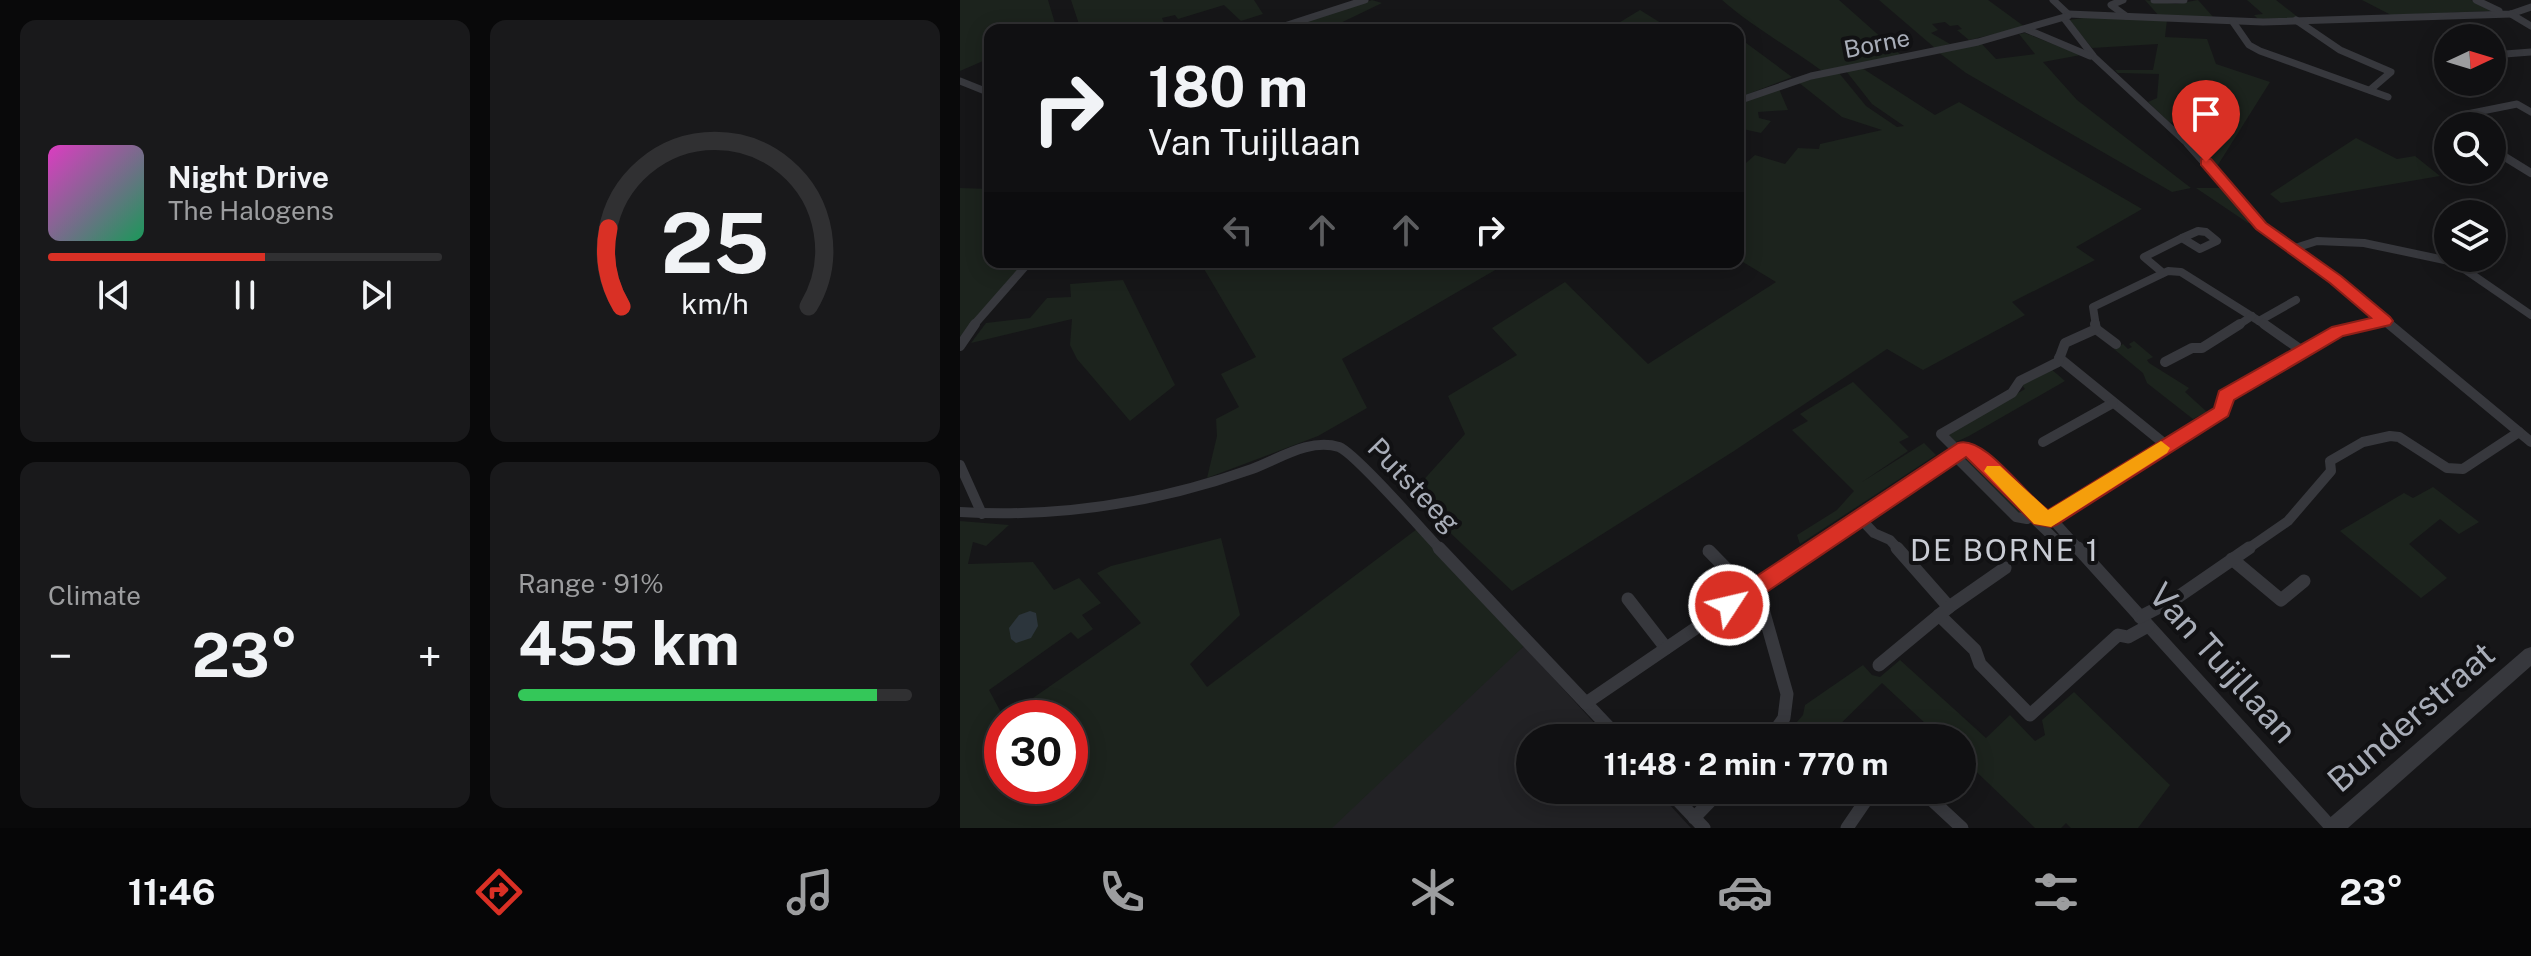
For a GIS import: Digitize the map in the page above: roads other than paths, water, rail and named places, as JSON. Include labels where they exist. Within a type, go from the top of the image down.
[{"type":"street","points":[[1291,24],[1365,0]]},
{"type":"street","points":[[2053,0],[2094,57],[2184,139],[2261,226],[2335,279],[2531,442]]},
{"type":"street","points":[[2123,0],[2111,5],[2126,16]]},
{"type":"street","points":[[2154,0],[2184,0]]},
{"type":"street","points":[[2476,0],[2531,26]]},
{"type":"street","points":[[2511,14],[2531,7]]},
{"type":"street","name":"Borne","points":[[1744,99],[1811,76],[1978,42],[2066,16],[2233,22],[2500,12]]},
{"type":"street","points":[[2296,20],[2340,50],[2391,72],[2370,90]]},
{"type":"street","points":[[2233,22],[2249,45],[2260,51],[2388,97]]},
{"type":"street","points":[[2026,29],[2094,57]]},
{"type":"street","points":[[2506,55],[2531,52]]},
{"type":"street","points":[[960,81],[984,91]]},
{"type":"street","points":[[2477,112],[2517,104],[2531,112]]},
{"type":"street","points":[[2506,158],[2531,173]]},
{"type":"street","points":[[2163,273],[2144,257],[2182,238]]},
{"type":"street","points":[[2292,249],[2317,241],[2364,243],[2454,262],[2531,315]]},
{"type":"street","points":[[960,346],[970,329],[1024,268]]},
{"type":"street","points":[[2116,344],[2096,329],[2093,307],[2172,270],[2181,272],[2215,296],[2233,302],[2304,352]]},
{"type":"street","points":[[2165,362],[2192,348],[2202,348],[2296,300]]},
{"type":"street","points":[[2051,518],[2222,411],[2225,396],[2350,326],[2384,321]]},
{"type":"street","points":[[1586,703],[1955,452],[1941,434],[2012,393],[2020,381],[2058,362],[2065,343],[2096,329]]},
{"type":"street","points":[[2059,358],[2166,445]]},
{"type":"street","points":[[2043,442],[2113,403]]},
{"type":"street","points":[[1858,516],[1874,533],[1890,540],[1975,650],[1980,664],[2030,715],[2118,635],[2128,637],[2175,599],[2288,521],[2305,506],[2314,486],[2331,471],[2330,461],[2356,442],[2390,435],[2399,437],[2447,468],[2463,469],[2519,432]]},
{"type":"street","name":"Putsteeg","points":[[960,512],[1020,514],[1121,502],[1238,473],[1311,446],[1337,445],[1346,450],[1606,724]]},
{"type":"street","name":"Van Tuijllaan","points":[[2069,539],[2056,540],[2034,515],[1975,452],[1964,448],[1955,452],[2016,517],[2021,520],[2034,515],[2051,518],[2333,828]]},
{"type":"street","points":[[960,465],[982,514]]},
{"type":"street","points":[[1709,551],[1758,592],[1787,694],[1788,711],[1783,724]]},
{"type":"street","points":[[2232,559],[2281,600],[2304,581]]},
{"type":"street","points":[[1879,665],[1944,611],[2005,568]]},
{"type":"street","points":[[1628,599],[1666,648]]},
{"type":"street","name":"Bunderstraat","points":[[2333,828],[2531,655]]},
{"type":"street","points":[[1681,804],[1699,823],[1712,804]]},
{"type":"street","points":[[1847,828],[1863,804]]},
{"type":"street","points":[[1936,804],[1962,828]]},
{"type":"district","name":"DE BORNE 1","points":[[2005,551]]}]
